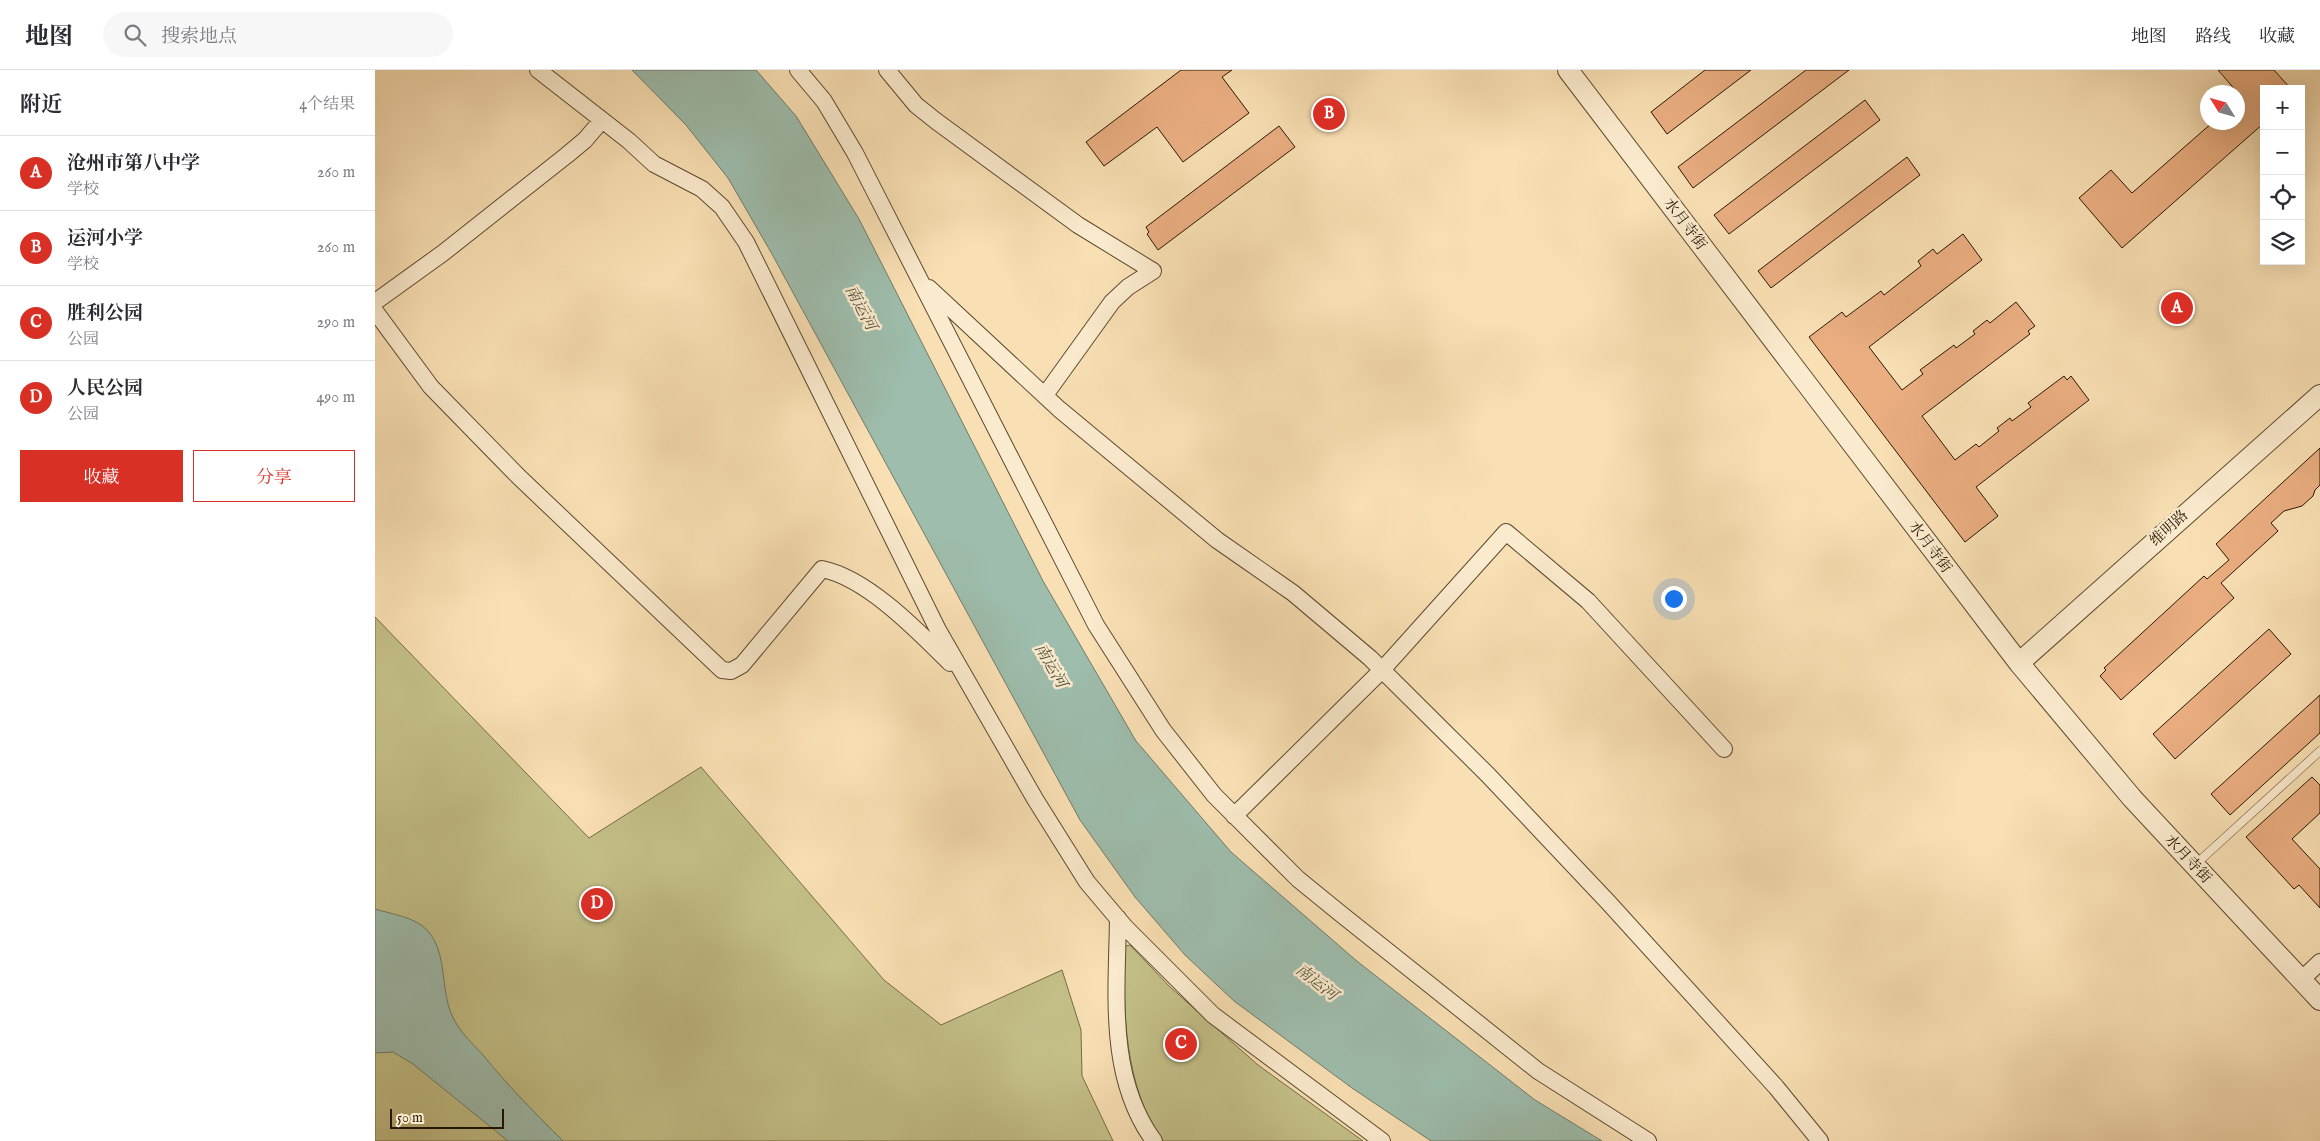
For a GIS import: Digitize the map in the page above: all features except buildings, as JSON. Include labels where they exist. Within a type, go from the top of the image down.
[{"type":"street","points":[[538,70],[654,164],[703,189],[722,207],[746,242],[938,630],[1035,799],[1087,882],[1118,918],[1213,1015],[1382,1141]]},
{"type":"street","points":[[798,70],[824,102],[855,153],[1096,625],[1163,730],[1214,795],[1305,884],[1538,1071],[1648,1141]]},
{"type":"street","points":[[887,70],[916,105],[936,121],[1078,225],[1153,271],[1128,287],[1112,302],[1045,395]]},
{"type":"street","name":"水月寺街","points":[[1568,70],[2019,663],[2091,752],[2320,1000]]},
{"type":"street","points":[[375,302],[443,253],[567,155],[585,140],[602,120]]},
{"type":"street","points":[[920,280],[1045,395],[1217,540],[1293,593],[1382,670],[1487,775],[1608,902],[1776,1087],[1820,1141]]},
{"type":"street","points":[[375,311],[431,386],[519,477],[722,670],[731,671],[742,665],[822,569],[843,576],[885,602],[963,675]]},
{"type":"street","name":"维明路","points":[[2019,663],[2320,394]]},
{"type":"street","points":[[1234,816],[1382,670],[1506,532],[1588,601],[1724,750]]},
{"type":"street","points":[[1118,918],[1117,1011],[1122,1065],[1128,1091],[1139,1122],[1154,1141]]},
{"type":"street","points":[[2301,980],[2320,962]]},
{"type":"lane","points":[[2195,866],[2320,751]]},
{"type":"shaded area","points":[[375,617],[589,838],[701,767],[884,980],[941,1025],[1062,970],[1081,1030],[1082,1076],[1113,1141],[375,1141]]},
{"type":"shaded area","points":[[1130,945],[1170,987],[1258,1065],[1363,1141],[1162,1141],[1149,1119],[1133,1072],[1126,1022],[1124,971],[1125,946]]},
{"type":"water","name":"南运河","points":[[632,70],[756,70],[796,116],[859,219],[1043,581],[1136,741],[1231,852],[1358,962],[1535,1100],[1602,1141],[1431,1141],[1352,1088],[1234,1001],[1185,955],[1135,897],[1080,820],[772,254],[728,178],[686,125]]},
{"type":"water","points":[[375,909],[409,919],[427,930],[439,951],[447,1000],[456,1023],[465,1036],[512,1088],[563,1141],[508,1141],[413,1064],[393,1052],[375,1053]]},
{"type":"place","name":"运河小学","points":[[1329,114]]},
{"type":"place","name":"沧州市第八中学","points":[[2177,308]]},
{"type":"place","name":"人民公园","points":[[597,904]]},
{"type":"place","name":"胜利公园","points":[[1181,1044]]}]
